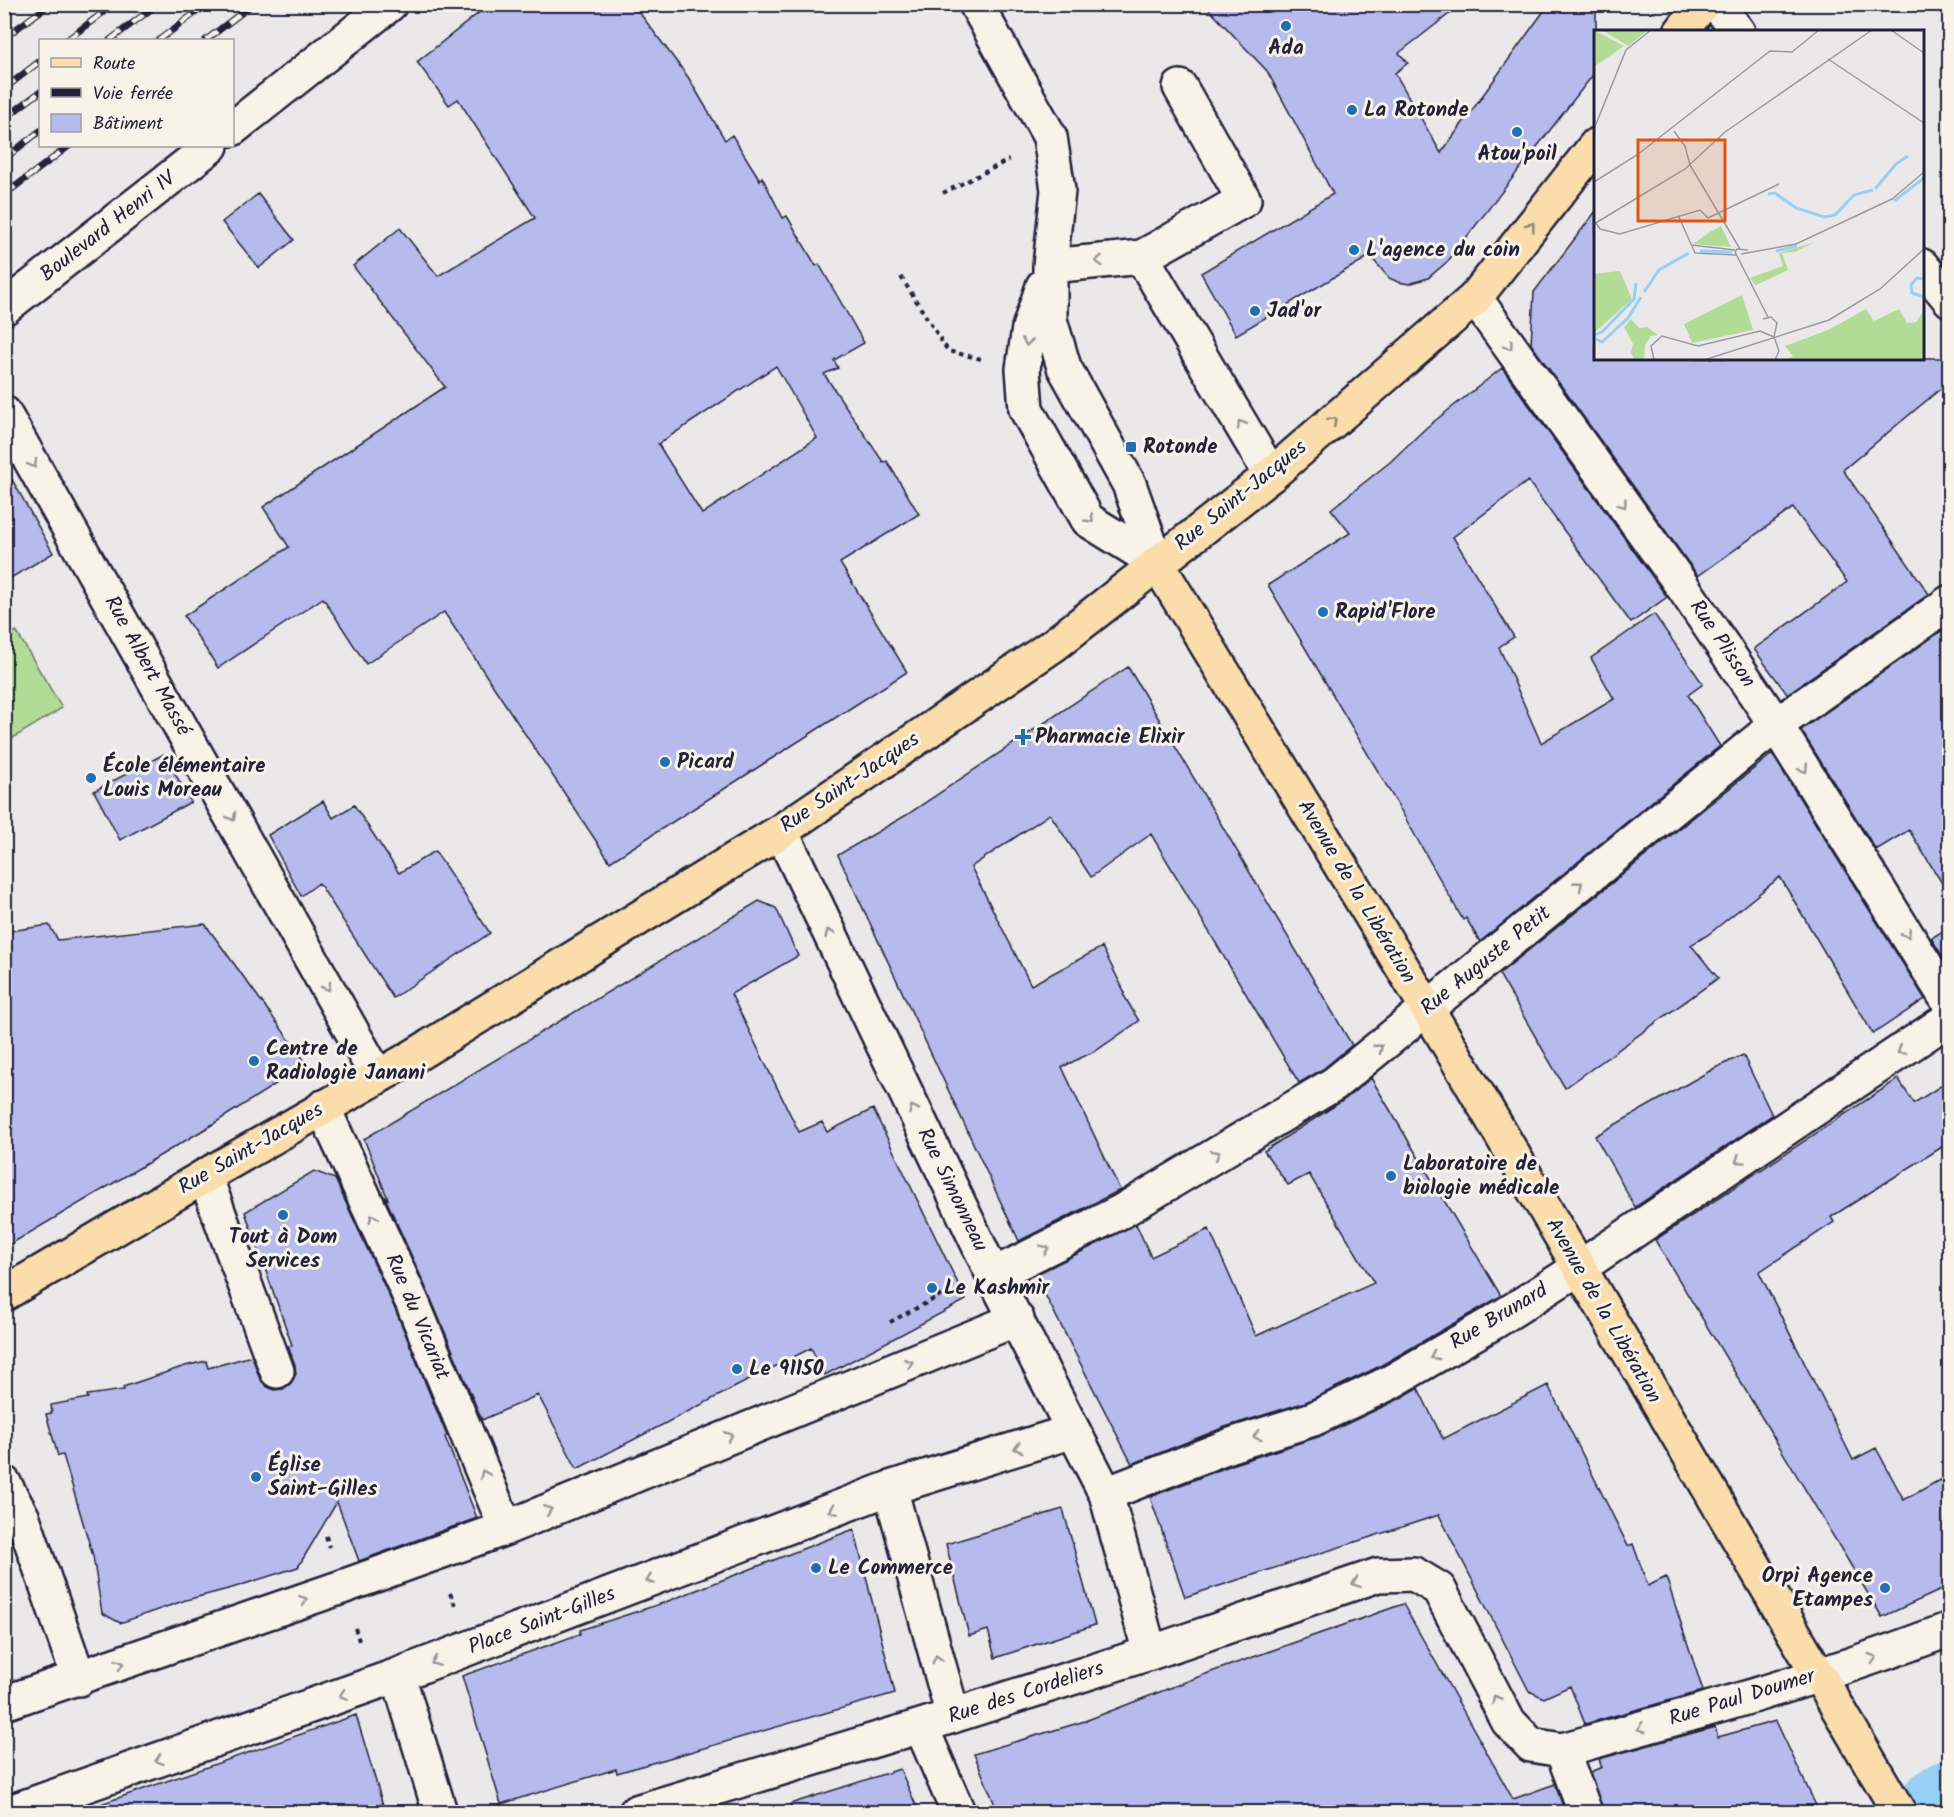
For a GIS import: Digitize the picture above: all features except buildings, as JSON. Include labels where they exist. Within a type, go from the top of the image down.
[{"type":"main road","points":[[1682,30],[1702,4]]},
{"type":"main road","name":"Rue Saint-Jacques","points":[[4,1294],[377,1076],[781,831],[1055,644],[1270,474],[1475,298],[1594,148]]},
{"type":"main road","name":"Avenue de la Libération","points":[[1157,563],[1427,1008],[1817,1676],[1899,1812]]},
{"type":"street","points":[[234,127],[390,4]]},
{"type":"street","points":[[976,4],[1050,137],[1058,190],[1050,266],[1050,320],[1064,367],[1128,484],[1157,563]]},
{"type":"street","points":[[1717,4],[1736,30]]},
{"type":"street","points":[[1050,266],[1142,257],[1244,200],[1180,87]]},
{"type":"street","name":"Boulevard Henri IV","points":[[4,308],[210,147]]},
{"type":"street","points":[[1142,257],[1270,474]]},
{"type":"street","points":[[1050,266],[1029,328],[1023,369],[1026,409],[1088,520],[1157,563]]},
{"type":"street","points":[[1924,267],[1950,300]]},
{"type":"street","name":"Rue Plisson","points":[[1475,298],[1683,587],[1776,725],[1950,1004]]},
{"type":"street","name":"Rue Albert Massé","points":[[4,412],[377,1076]]},
{"type":"street","name":"Rue Auguste Petit","points":[[993,1275],[1122,1211],[1334,1084],[1776,725],[1950,602]]},
{"type":"street","name":"Rue Simonneau","points":[[781,831],[993,1275],[1106,1494],[1150,1653]]},
{"type":"street","name":"Rue Brunard","points":[[1106,1494],[1231,1445],[1313,1419],[1389,1383],[1494,1322],[1579,1268],[1950,1018]]},
{"type":"street","name":"Rue du Vicariat","points":[[323,1107],[413,1304],[506,1528]]},
{"type":"street","points":[[205,1176],[278,1371]]},
{"type":"street","points":[[4,1703],[79,1679],[506,1528],[1017,1319]]},
{"type":"street","name":"Place Saint-Gilles","points":[[10,1812],[398,1676],[890,1488],[1073,1431]]},
{"type":"street","points":[[4,1483],[23,1518],[79,1679]]},
{"type":"street","points":[[890,1488],[953,1716]]},
{"type":"street","name":"Rue des Cordeliers","points":[[636,1812],[953,1716],[1150,1653],[1378,1575],[1414,1574],[1439,1589],[1508,1721],[1546,1748]]},
{"type":"street","name":"Rue Paul Doumer","points":[[1546,1748],[1754,1697],[1880,1656],[1950,1629]]},
{"type":"street","points":[[398,1676],[440,1812]]},
{"type":"street","points":[[921,1726],[958,1812]]},
{"type":"street","points":[[1546,1748],[1585,1812]]},
{"type":"path","points":[[943,193],[1050,137]]},
{"type":"path","points":[[901,277],[948,351],[1023,369]]},
{"type":"path","points":[[435,1553],[472,1648]]},
{"type":"green space","points":[[16,631],[62,708],[5,743],[5,638]]},
{"type":"waterway","points":[[1939,1812],[1950,1804]]},
{"type":"railway","points":[[4,38],[50,4]]},
{"type":"railway","points":[[68,39],[114,4]]},
{"type":"railway","points":[[111,39],[158,4]]},
{"type":"railway","points":[[160,39],[207,4]]},
{"type":"railway","points":[[207,39],[253,4]]},
{"type":"railway","points":[[4,89],[39,62]]},
{"type":"railway","points":[[4,119],[39,93]]},
{"type":"railway","points":[[4,159],[39,132]]},
{"type":"railway","points":[[4,195],[68,147]]},
{"type":"place","name":"Ada","points":[[1286,26]]},
{"type":"place","name":"La Rotonde","points":[[1352,110]]},
{"type":"place","name":"Atou'poil","points":[[1517,132]]},
{"type":"place","name":"L'agence du coin","points":[[1354,250]]},
{"type":"place","name":"Jad'or","points":[[1255,311]]},
{"type":"place","name":"Rotonde","points":[[1131,447]]},
{"type":"place","name":"Rapid'Flore","points":[[1323,612]]},
{"type":"place","name":"Pharmacie Elixir","points":[[1023,737]]},
{"type":"place","name":"Picard","points":[[665,762]]},
{"type":"place","name":"École élémentaire Louis Moreau","points":[[91,778]]},
{"type":"place","name":"Centre de Radiologie Janani","points":[[254,1061]]},
{"type":"place","name":"Laboratoire de biologie médicale","points":[[1391,1176]]},
{"type":"place","name":"Tout à Dom Services","points":[[283,1215]]},
{"type":"place","name":"Le Kashmir","points":[[932,1288]]},
{"type":"place","name":"Le 91150","points":[[737,1369]]},
{"type":"place","name":"Église Saint-Gilles","points":[[256,1477]]},
{"type":"place","name":"Le Commerce","points":[[816,1568]]},
{"type":"place","name":"Orpi Agence Etampes","points":[[1885,1588]]}]
